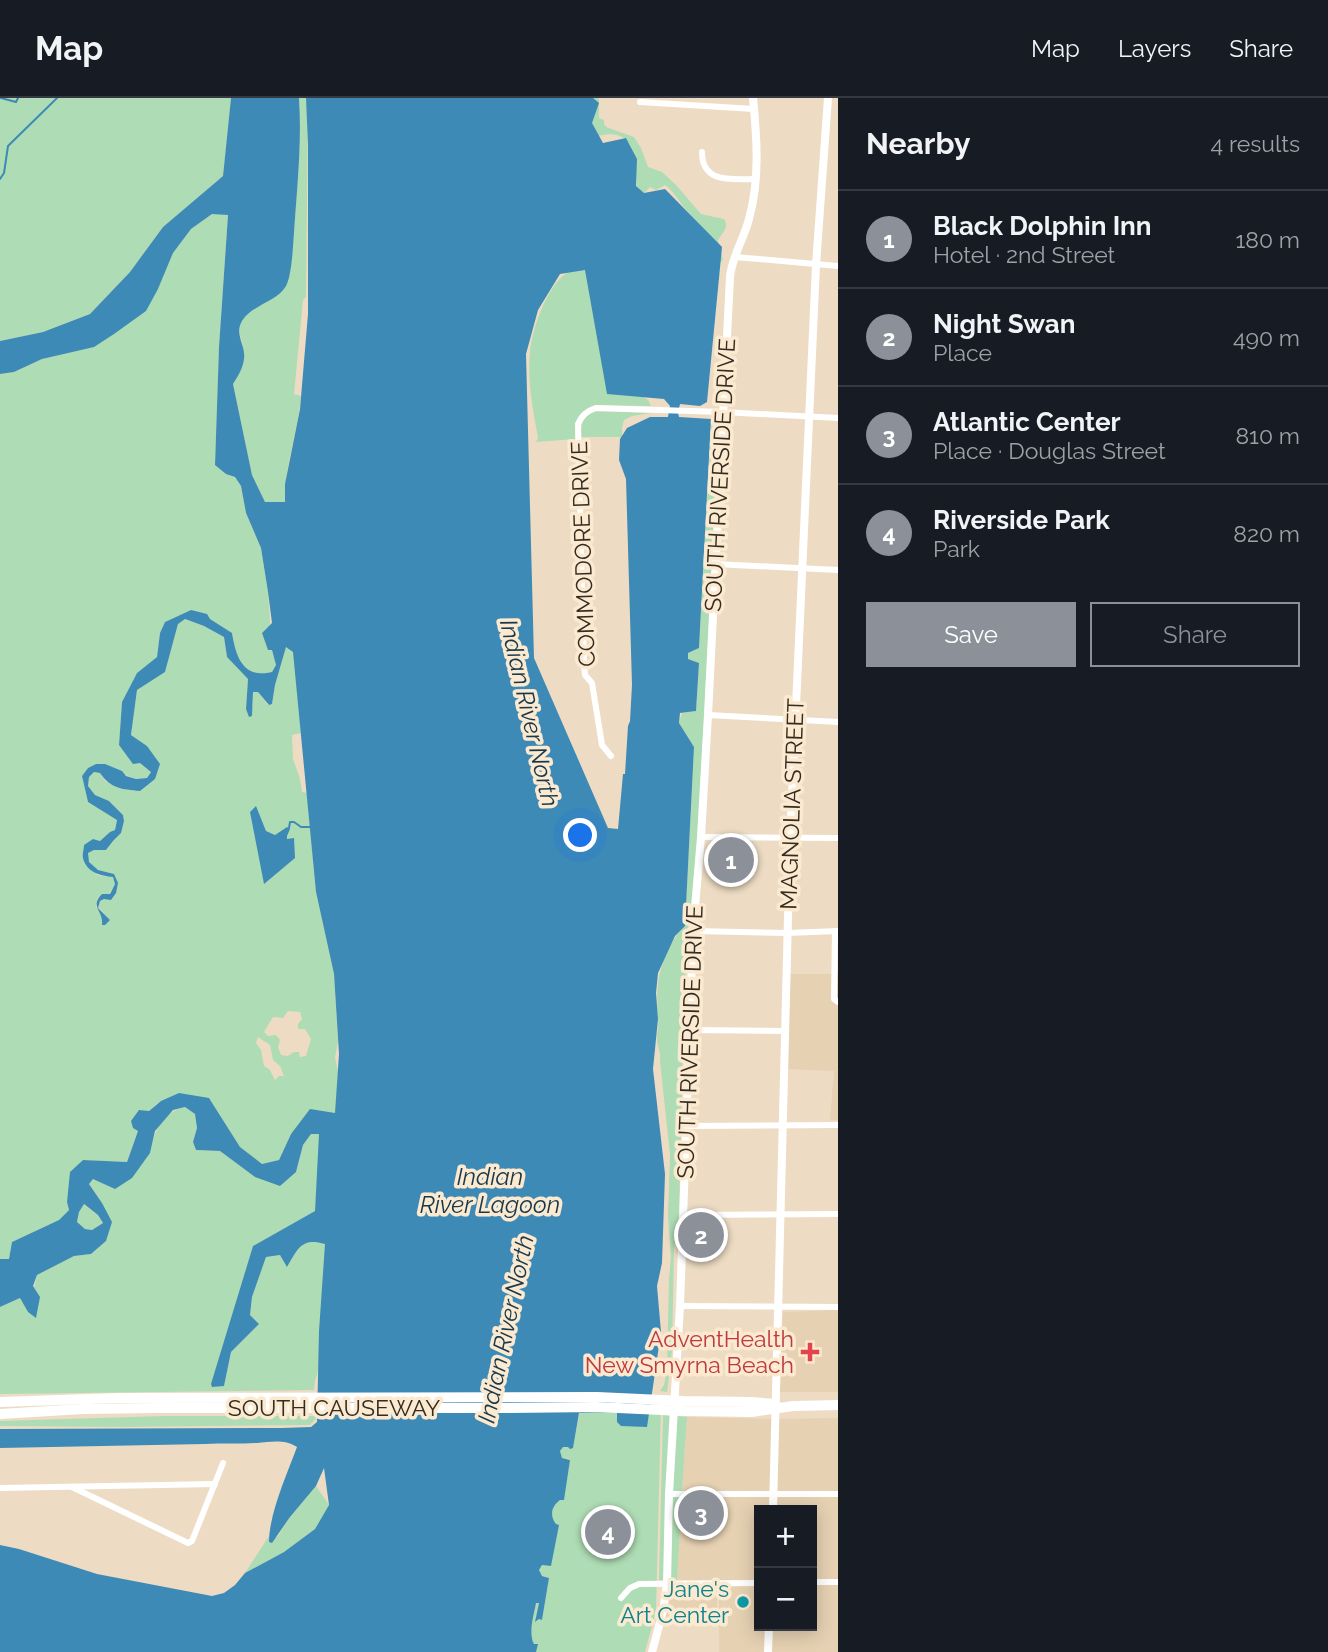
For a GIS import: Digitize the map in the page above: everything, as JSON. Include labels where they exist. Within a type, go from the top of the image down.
[{"type":"main road","name":"SOUTH CAUSEWAY","points":[[0,1402],[158,1403],[597,1397],[793,1406],[838,1405]]},
{"type":"main road","name":"SOUTH CAUSEWAY","points":[[0,1414],[158,1403]]},
{"type":"street","name":"SOUTH RIVERSIDE DRIVE","points":[[652,1652],[667,1584],[693,931],[708,715],[730,277],[731,265],[751,214],[756,179],[753,98]]},
{"type":"street","name":"MAGNOLIA STREET","points":[[773,1505],[794,720],[816,265],[828,98]]},
{"type":"street","points":[[640,102],[754,109]]},
{"type":"street","points":[[702,152],[706,169],[713,175],[722,178],[756,179]]},
{"type":"street","points":[[735,257],[838,266]]},
{"type":"street","name":"COMMODORE DRIVE","points":[[611,756],[602,744],[592,683],[585,676],[578,424],[581,417],[596,408],[723,412]]},
{"type":"street","points":[[723,412],[838,418]]},
{"type":"street","points":[[715,564],[838,570]]},
{"type":"street","points":[[708,715],[838,722]]},
{"type":"street","points":[[701,837],[838,838]]},
{"type":"street","points":[[693,931],[837,931],[834,999],[838,1002]]},
{"type":"street","points":[[689,1030],[785,1031]]},
{"type":"street","points":[[685,1126],[838,1125]]},
{"type":"street","points":[[682,1215],[838,1214]]},
{"type":"street","points":[[680,1306],[838,1307]]},
{"type":"street","points":[[72,1488],[188,1543],[192,1541],[223,1463]]},
{"type":"street","points":[[0,1488],[215,1484]]},
{"type":"street","points":[[669,1494],[838,1494]]},
{"type":"street","points":[[817,1582],[838,1582]]},
{"type":"street","points":[[621,1598],[630,1588],[639,1584],[754,1583]]},
{"type":"street","points":[[768,1652],[769,1631]]},
{"type":"shaded area","points":[[789,974],[838,974],[838,1120],[830,1120],[834,1071],[787,1069]]},
{"type":"shaded area","name":"AdventHealth New Smyrna Beach","points":[[838,1310],[838,1392],[780,1392],[783,1312]]},
{"type":"shaded area","points":[[687,1417],[772,1419],[770,1491],[682,1491]]},
{"type":"shaded area","points":[[838,1418],[838,1491],[776,1491],[778,1419]]},
{"type":"shaded area","points":[[682,1497],[770,1497],[770,1505],[754,1505],[754,1580],[677,1580]]},
{"type":"shaded area","points":[[776,1497],[838,1497],[838,1579],[817,1579],[817,1505],[776,1505]]},
{"type":"shaded area","points":[[817,1582],[838,1582],[838,1652],[719,1652],[719,1583],[754,1583],[754,1631],[817,1631]]},
{"type":"shaded area","points":[[669,1587],[717,1587],[717,1614],[665,1617]]},
{"type":"green space","points":[[0,98],[231,98],[223,176],[163,227],[130,272],[90,314],[43,332],[0,341]]},
{"type":"green space","points":[[299,98],[306,98],[308,105],[306,297],[303,300],[294,394],[301,396],[285,502],[265,502],[252,475],[233,384],[242,358],[243,344],[239,329],[241,322],[251,311],[277,295],[286,285],[289,275],[299,165]]},
{"type":"green space","points":[[590,98],[599,98],[599,118],[604,120],[606,127],[634,137],[648,167],[662,172],[701,214],[724,219],[726,228],[718,241],[723,260],[719,264],[706,232],[668,187],[665,185],[656,190],[650,187],[643,194],[637,190],[632,149],[621,136],[598,136],[591,124],[594,116]]},
{"type":"green space","points":[[212,214],[228,214],[215,464],[226,474],[235,477],[241,486],[246,513],[261,548],[276,665],[272,672],[254,672],[248,669],[239,658],[232,633],[191,610],[165,622],[160,633],[157,657],[137,673],[122,702],[119,745],[136,763],[151,771],[147,778],[136,779],[96,764],[88,768],[82,776],[88,802],[117,819],[115,830],[100,841],[93,839],[83,858],[97,875],[113,877],[115,884],[109,894],[102,894],[97,899],[96,907],[110,920],[98,907],[100,901],[116,893],[114,874],[98,870],[88,862],[87,853],[106,850],[121,833],[124,821],[123,815],[109,801],[95,795],[88,786],[89,777],[94,772],[100,773],[106,782],[155,779],[147,746],[131,735],[137,690],[165,672],[178,624],[184,619],[224,637],[227,657],[248,679],[246,709],[253,706],[253,692],[258,692],[268,705],[272,704],[286,646],[294,652],[301,733],[292,735],[293,759],[302,792],[307,793],[316,892],[334,974],[338,1041],[335,1057],[338,1072],[336,1113],[291,1134],[279,1160],[262,1164],[240,1147],[209,1098],[168,1100],[156,1104],[145,1118],[127,1162],[83,1160],[71,1172],[67,1202],[69,1210],[59,1220],[12,1242],[9,1259],[0,1259],[0,374],[14,372],[66,352],[158,289],[173,253],[191,229]],"holes":[[[256,807],[266,831],[275,835],[287,827],[287,840],[293,838],[264,883]],[[288,1011],[300,1012],[302,1019],[298,1029],[305,1029],[311,1039],[306,1056],[300,1057],[299,1052],[288,1056],[281,1055],[278,1047],[280,1040],[276,1035],[268,1036],[264,1032],[273,1017],[283,1018]],[[258,1037],[270,1045],[273,1060],[280,1066],[284,1076],[275,1080],[270,1070],[264,1066],[261,1050],[256,1043]]]},
{"type":"green space","points":[[586,268],[639,394],[648,400],[651,406],[595,405],[585,410],[579,418],[575,439],[536,442],[538,438],[529,373],[534,331],[548,295],[555,285],[570,271]]},
{"type":"green space","points":[[596,411],[651,413],[624,420],[622,438],[581,437],[583,421]]},
{"type":"green space","points":[[712,415],[719,419],[719,431],[695,889],[686,940],[685,1017],[681,1029],[683,1044],[679,1216],[674,1249],[672,1351],[667,1392],[660,1391],[667,1370],[671,1257],[668,1216],[670,1155],[657,1040],[657,992],[665,957],[685,925],[694,747],[679,723],[682,713],[696,711],[699,663],[688,659],[688,653],[699,648]]},
{"type":"green space","points":[[185,1107],[195,1114],[197,1128],[193,1142],[196,1150],[220,1151],[255,1177],[296,1172],[303,1145],[311,1134],[320,1134],[315,1211],[253,1246],[212,1384],[213,1387],[224,1385],[231,1352],[259,1324],[250,1315],[252,1297],[266,1257],[280,1255],[287,1266],[300,1245],[321,1236],[330,1250],[320,1365],[314,1390],[0,1394],[0,1307],[20,1298],[28,1312],[37,1275],[74,1256],[91,1254],[106,1241],[102,1203],[89,1184],[92,1179],[150,1153],[164,1118]]},
{"type":"green space","points":[[83,1204],[98,1215],[103,1223],[92,1230],[84,1229],[77,1222]]},
{"type":"green space","points":[[582,1400],[661,1406],[656,1611],[645,1652],[536,1652],[537,1644],[534,1644],[530,1633],[536,1602],[539,1603],[536,1622],[542,1620],[549,1578],[540,1575],[539,1570],[542,1565],[551,1566],[556,1524],[552,1511],[560,1500],[563,1500],[570,1459],[562,1458],[560,1451],[563,1447],[573,1447]]},
{"type":"green space","points":[[663,1415],[671,1416],[664,1580],[659,1580]]},
{"type":"green space","points":[[165,1416],[318,1416],[310,1425],[0,1426],[0,1421]]},
{"type":"green space","points":[[677,1416],[687,1417],[682,1491],[672,1491]]},
{"type":"green space","points":[[316,1486],[329,1505],[315,1529],[284,1552],[245,1573],[269,1536],[269,1540],[278,1536]]},
{"type":"green space","points":[[672,1497],[682,1497],[677,1580],[670,1580]]},
{"type":"water","name":"Indian River Lagoon","points":[[231,98],[299,98],[299,166],[290,275],[282,291],[251,312],[241,323],[239,332],[244,359],[233,384],[252,475],[265,502],[285,502],[285,484],[300,409],[308,314],[306,98],[593,98],[599,103],[592,123],[603,143],[626,138],[637,159],[636,186],[644,193],[665,189],[722,247],[707,402],[700,406],[680,404],[678,413],[679,417],[711,419],[699,648],[688,653],[688,659],[699,663],[696,711],[680,713],[679,723],[694,747],[685,926],[675,936],[658,973],[656,993],[658,1019],[653,1069],[665,1174],[662,1263],[657,1286],[661,1332],[647,1427],[621,1426],[617,1422],[617,1412],[579,1413],[573,1448],[563,1447],[560,1451],[562,1458],[570,1460],[564,1500],[557,1502],[552,1511],[554,1521],[559,1525],[551,1566],[542,1565],[539,1570],[542,1576],[549,1578],[542,1620],[535,1622],[539,1603],[536,1603],[533,1618],[532,1634],[534,1644],[538,1644],[536,1652],[0,1652],[0,1545],[97,1574],[212,1596],[224,1593],[245,1573],[284,1552],[315,1529],[329,1505],[324,1468],[316,1486],[272,1543],[269,1542],[275,1507],[297,1447],[282,1442],[0,1448],[0,1429],[282,1428],[311,1427],[317,1422],[325,1244],[305,1243],[287,1267],[280,1255],[266,1257],[252,1297],[250,1315],[259,1324],[231,1352],[224,1386],[212,1387],[211,1384],[253,1246],[315,1211],[319,1134],[311,1134],[303,1145],[296,1172],[280,1186],[255,1177],[220,1151],[196,1150],[193,1142],[197,1128],[195,1114],[185,1107],[173,1110],[155,1131],[150,1153],[132,1178],[115,1189],[93,1179],[89,1184],[112,1222],[106,1241],[91,1254],[74,1256],[37,1275],[33,1286],[40,1297],[36,1318],[28,1312],[20,1298],[0,1307],[0,1259],[9,1259],[12,1242],[59,1220],[69,1210],[67,1202],[70,1172],[83,1160],[127,1162],[138,1131],[133,1128],[131,1121],[139,1110],[149,1111],[161,1101],[179,1093],[209,1098],[240,1147],[262,1164],[279,1160],[291,1134],[310,1109],[335,1113],[339,1054],[334,974],[316,892],[293,652],[286,647],[272,704],[269,705],[258,692],[253,692],[252,716],[249,717],[246,709],[248,679],[227,657],[224,637],[185,619],[178,624],[165,672],[137,690],[131,735],[147,746],[160,764],[155,779],[140,791],[113,785],[100,773],[94,772],[89,777],[88,786],[95,795],[109,801],[123,815],[124,821],[121,833],[106,850],[88,853],[89,862],[98,870],[114,874],[118,883],[111,900],[100,901],[98,908],[110,920],[105,925],[102,925],[102,920],[97,906],[97,902],[102,894],[110,894],[115,884],[113,877],[91,870],[83,856],[84,845],[93,839],[100,841],[115,830],[117,820],[88,802],[82,776],[88,768],[105,764],[136,779],[147,778],[151,772],[140,763],[133,764],[119,745],[122,702],[137,673],[157,657],[160,633],[165,622],[191,610],[207,614],[210,619],[232,633],[239,658],[248,669],[262,673],[272,672],[276,665],[272,650],[268,650],[262,633],[272,623],[261,548],[246,513],[241,486],[235,477],[215,465],[219,347],[228,215],[212,214],[191,229],[173,253],[146,311],[114,334],[94,347],[42,359],[14,372],[0,374],[0,341],[43,332],[90,314],[130,272],[163,227],[223,176]],"holes":[[[585,270],[607,394],[664,399],[670,406],[668,417],[650,417],[627,428],[620,439],[619,460],[626,479],[632,685],[618,829],[608,828],[534,658],[526,354],[538,310],[560,274]],[[84,1204],[98,1215],[103,1223],[92,1230],[85,1229],[77,1222]]]},
{"type":"water","points":[[256,806],[266,831],[275,835],[287,827],[290,829],[287,839],[294,838],[295,858],[264,884],[250,812]]},
{"type":"waterway","points":[[1,98],[16,102],[18,98]]},
{"type":"waterway","points":[[0,179],[4,173],[8,146],[57,98]]},
{"type":"waterway","points":[[289,828],[290,822],[301,827],[310,827]]},
{"type":"place","name":"Black Dolphin Inn","points":[[731,860]]},
{"type":"place","name":"Night Swan","points":[[701,1235]]},
{"type":"place","name":"AdventHealth New Smyrna Beach","points":[[810,1352]]},
{"type":"place","name":"Atlantic Center","points":[[701,1513]]},
{"type":"place","name":"Riverside Park","points":[[608,1532]]},
{"type":"place","name":"Jane's Art Center","points":[[743,1602]]},
{"type":"water label","name":"Indian River North","points":[[529,713]]},
{"type":"water label","name":"Indian River North","points":[[506,1329]]}]
